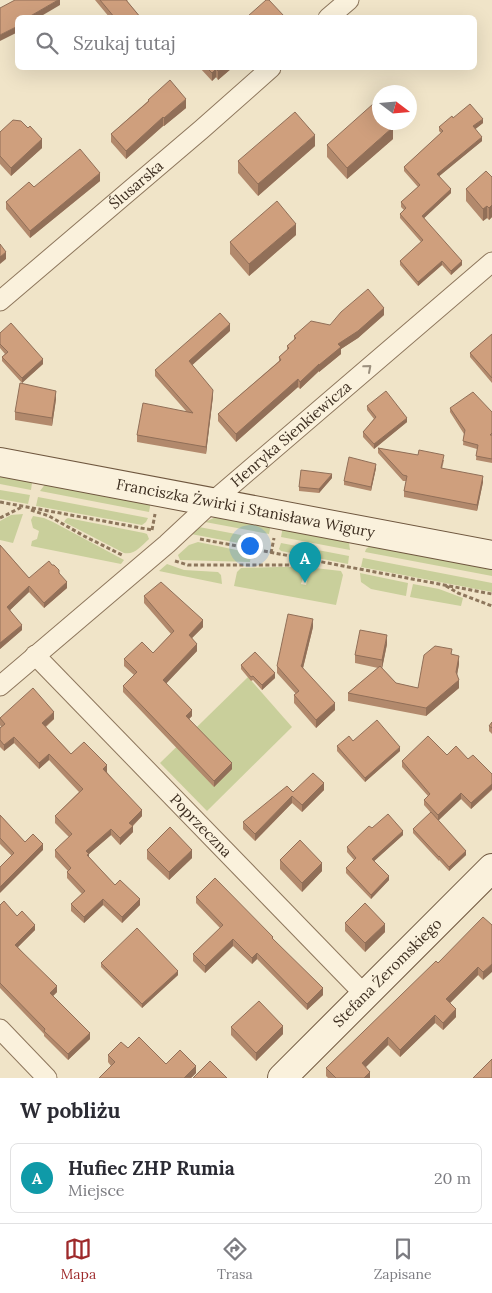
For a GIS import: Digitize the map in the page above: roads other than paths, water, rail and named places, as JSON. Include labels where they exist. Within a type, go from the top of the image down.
[{"type":"street","points":[[332,15],[349,0]]},
{"type":"street","name":"Ślusarska","points":[[0,301],[269,70]]},
{"type":"street","name":"Henryka Sienkiewicza","points":[[0,686],[492,262]]},
{"type":"street","name":"Franciszka Żwirki i Stanisława Wigury","points":[[0,462],[492,555]]},
{"type":"street","name":"Poprzeczna","points":[[36,655],[365,995]]},
{"type":"street","name":"Stefana Żeromskiego","points":[[282,1078],[492,868]]},
{"type":"street","points":[[0,1029],[48,1078]]},
{"type":"place","name":"Hufiec ZHP Rumia","points":[[305,583]]}]
